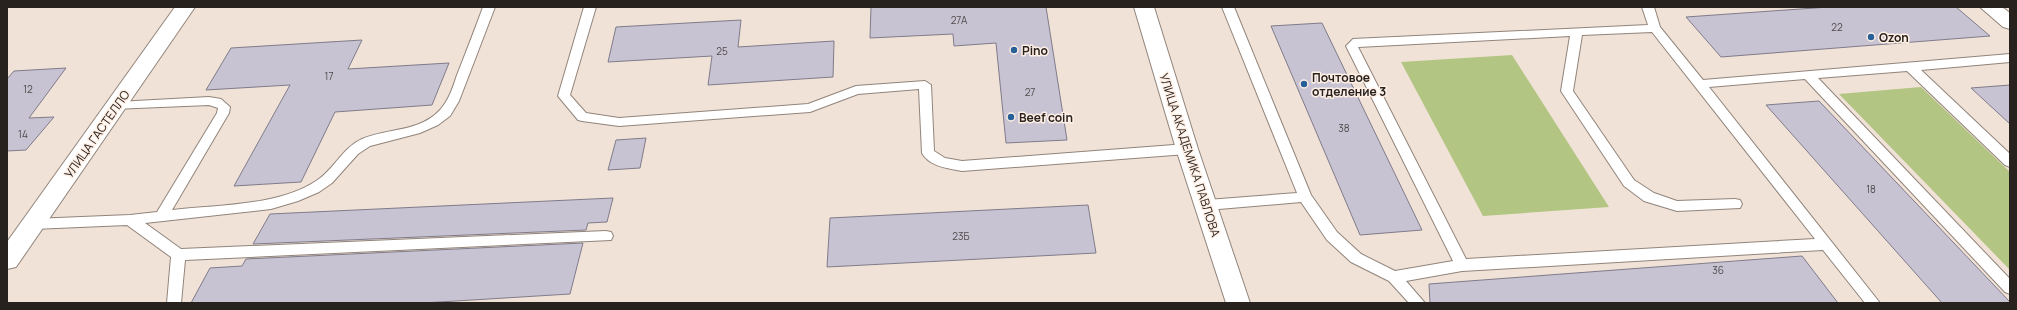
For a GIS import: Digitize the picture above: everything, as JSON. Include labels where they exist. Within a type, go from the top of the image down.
[{"type":"main road","name":"УЛИЦА ГАСТЕЛЛО","points":[[7,260],[117,106],[185,7]]},
{"type":"main road","name":"УЛИЦА АКАДЕМИКА ПАВЛОВА","points":[[1144,7],[1187,149],[1207,205],[1238,303]]},
{"type":"main road","points":[[1990,7],[2010,23]]},
{"type":"lane","points":[[33,224],[130,220],[162,215],[271,204],[289,200],[308,192],[327,180],[345,159],[368,141],[416,130],[441,117],[453,100],[489,7]]},
{"type":"lane","points":[[590,7],[564,96],[582,117],[619,122],[810,108],[856,90],[925,85],[928,153],[941,162],[962,166],[1187,149]]},
{"type":"lane","points":[[1228,7],[1305,197],[1332,236],[1356,258],[1394,277],[1418,303]]},
{"type":"lane","points":[[1648,7],[1655,28],[1873,303]]},
{"type":"lane","points":[[1462,265],[1352,46],[1357,42],[1655,28]]},
{"type":"lane","points":[[1577,32],[1567,91],[1629,183],[1649,197],[1677,206],[1735,204]]},
{"type":"lane","points":[[1698,84],[1806,74],[1911,68],[2010,58]]},
{"type":"lane","points":[[1911,68],[2010,162]]},
{"type":"lane","points":[[1806,74],[2010,288]]},
{"type":"lane","points":[[117,106],[208,101],[217,102],[224,107],[224,113],[162,215]]},
{"type":"lane","points":[[1207,205],[1305,197]]},
{"type":"lane","points":[[130,220],[178,255],[606,236]]},
{"type":"lane","points":[[1394,277],[1462,265],[1826,244]]},
{"type":"lane","points":[[174,303],[178,255]]},
{"type":"green space","points":[[1512,55],[1609,207],[1483,216],[1401,62]]},
{"type":"green space","points":[[1921,87],[2010,172],[2010,270],[1839,94]]},
{"type":"building","points":[[871,7],[1046,7],[1067,140],[1006,143],[996,43],[954,46],[953,34],[870,38]]},
{"type":"building","points":[[1829,7],[1956,7],[1990,36],[1721,57],[1686,17]]},
{"type":"building","points":[[741,20],[738,47],[834,41],[833,77],[708,85],[712,56],[608,62],[616,27]]},
{"type":"building","points":[[1322,23],[1422,230],[1360,235],[1271,26]]},
{"type":"building","points":[[362,40],[348,69],[449,63],[432,105],[335,112],[301,182],[234,186],[290,85],[206,90],[231,48]]},
{"type":"building","points":[[66,68],[29,118],[54,117],[26,150],[7,151],[7,79],[14,71]]},
{"type":"building","points":[[2010,85],[2010,124],[1971,88]]},
{"type":"building","points":[[1819,101],[2010,303],[1942,303],[1766,105]]},
{"type":"building","points":[[646,138],[640,168],[608,170],[616,140]]},
{"type":"building","points":[[613,198],[607,222],[588,223],[586,230],[253,244],[270,214]]},
{"type":"building","points":[[1088,205],[1096,253],[827,267],[830,218]]},
{"type":"building","points":[[583,243],[570,294],[423,303],[191,303],[210,268],[242,266],[246,259]]},
{"type":"building","points":[[1802,256],[1838,303],[1430,303],[1429,284]]},
{"type":"place","name":"Ozon","points":[[1871,37]]},
{"type":"place","name":"Pino","points":[[1014,50]]},
{"type":"place","name":"Почтовое отделение 3","points":[[1304,84]]},
{"type":"place","name":"Beef coin","points":[[1011,117]]}]
